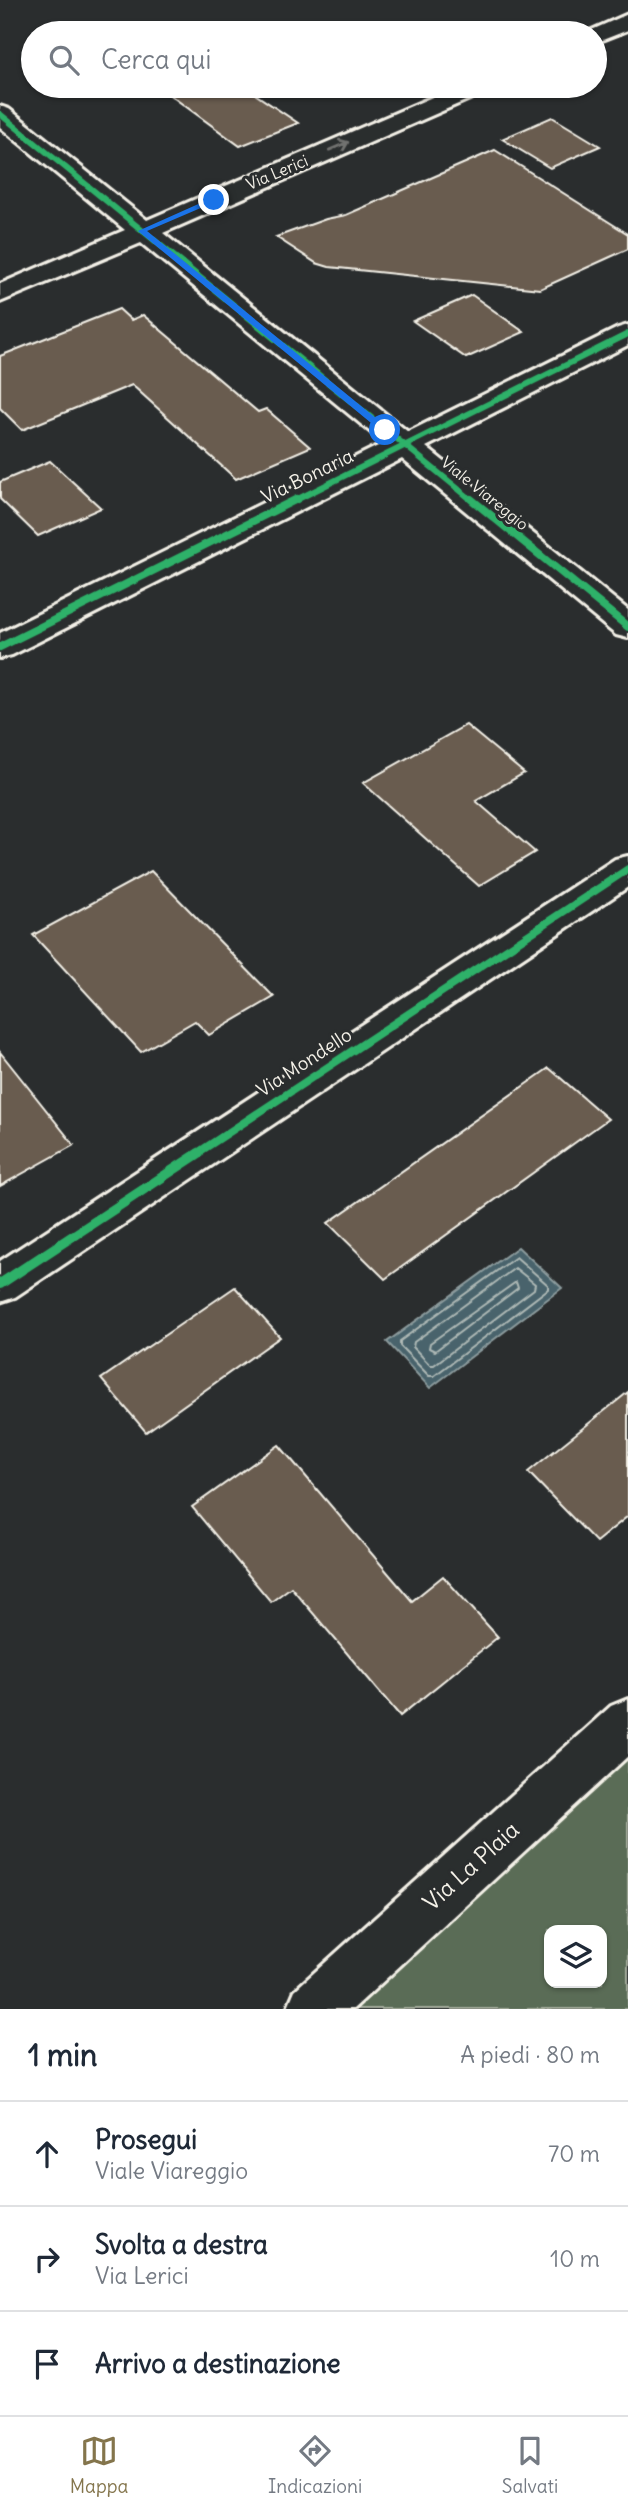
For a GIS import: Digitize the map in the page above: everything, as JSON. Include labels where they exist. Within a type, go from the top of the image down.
[{"type":"street","points":[[607,31],[628,22]]},
{"type":"street","name":"Via Lerici","points":[[0,294],[451,98]]},
{"type":"street","name":"Viale Viareggio","points":[[0,114],[628,627]]},
{"type":"street","name":"Via Bonaria","points":[[0,647],[628,334]]},
{"type":"street","name":"Via Mondello","points":[[0,1284],[628,869]]},
{"type":"street","name":"Via La Plaia","points":[[314,2009],[628,1723]]},
{"type":"green space","points":[[628,1723],[628,2009],[314,2009]]},
{"type":"water","points":[[518,1247],[562,1288],[430,1388],[387,1342]]},
{"type":"building","points":[[174,98],[261,98],[298,123],[240,146]]},
{"type":"building","points":[[552,117],[600,146],[550,168],[502,139]]},
{"type":"building","points":[[495,150],[628,234],[628,249],[540,289],[329,267],[316,263],[276,237],[326,219],[346,215]]},
{"type":"building","points":[[472,295],[524,332],[466,358],[413,321]]},
{"type":"building","points":[[119,309],[131,320],[143,315],[258,412],[266,409],[310,447],[236,479],[132,385],[22,430],[0,408],[0,356]]},
{"type":"building","points":[[50,461],[101,508],[38,536],[0,499],[0,482]]},
{"type":"building","points":[[466,725],[524,773],[476,801],[535,852],[479,886],[363,783]]},
{"type":"building","points":[[151,871],[274,997],[209,1035],[195,1021],[141,1052],[33,935]]},
{"type":"building","points":[[0,1052],[74,1145],[0,1186]]},
{"type":"building","points":[[549,1068],[608,1119],[385,1279],[328,1223]]},
{"type":"building","points":[[235,1287],[280,1337],[146,1432],[101,1379]]},
{"type":"building","points":[[628,1392],[628,1516],[596,1542],[528,1472]]},
{"type":"building","points":[[279,1445],[412,1601],[443,1576],[498,1637],[400,1716],[291,1587],[271,1602],[192,1507]]},
{"type":"cycle path","points":[[0,114],[628,627]]},
{"type":"cycle path","points":[[0,647],[628,334]]},
{"type":"cycle path","points":[[0,1284],[628,869]]},
{"type":"route","points":[[214,200],[142,231],[385,430]]}]
